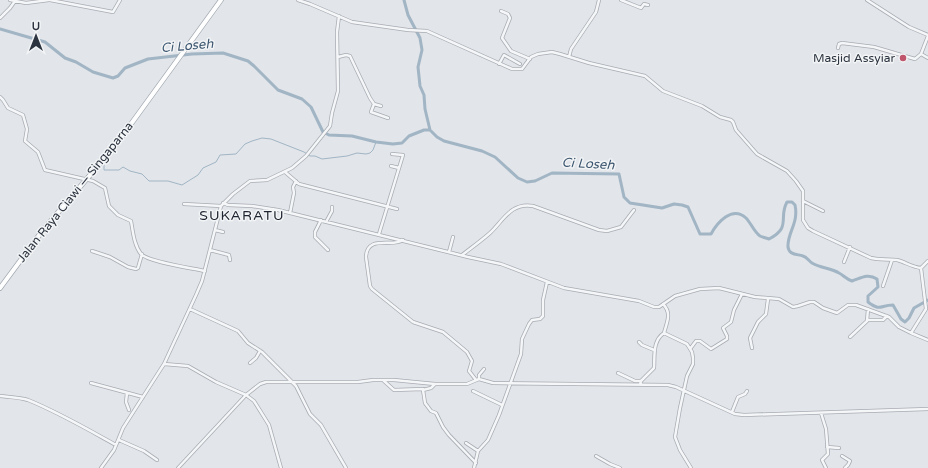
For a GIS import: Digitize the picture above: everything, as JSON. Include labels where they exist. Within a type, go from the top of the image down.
[{"type":"main road","name":"Jalan Raya Ciawi — Singaparna","points":[[0,288],[43,230],[115,146],[221,0]]},
{"type":"street","points":[[10,0],[26,3],[49,0],[113,12],[120,0]]},
{"type":"street","points":[[298,0],[352,22],[427,31],[512,69],[523,68],[530,59],[538,54],[552,52],[645,76],[664,91],[702,106],[720,117],[731,120],[736,130],[757,154],[783,168],[796,181],[803,191],[802,216],[808,228],[872,258],[879,260],[899,261],[921,268]]},
{"type":"street","points":[[569,57],[571,49],[596,12],[599,0]]},
{"type":"street","points":[[621,0],[640,8],[644,4],[648,5]]},
{"type":"street","points":[[838,48],[839,44],[842,43],[874,47],[913,59],[917,58],[921,54],[928,35],[909,26],[867,0]]},
{"type":"street","points":[[0,18],[15,1]]},
{"type":"street","points":[[501,11],[508,14],[510,17],[502,38],[511,51],[530,59]]},
{"type":"street","points":[[101,468],[119,440],[123,428],[164,364],[190,309],[202,281],[222,204],[232,194],[250,181],[267,180],[292,168],[307,155],[331,125],[332,113],[338,91],[336,32],[339,16]]},
{"type":"street","points":[[921,54],[928,58]]},
{"type":"street","points":[[338,57],[347,55],[350,56],[374,104],[371,112],[388,118]]},
{"type":"street","points":[[499,64],[504,55],[520,64]]},
{"type":"street","points":[[0,97],[8,108],[23,115],[27,129],[25,141],[38,152],[45,170],[95,181],[105,188],[108,206],[118,214],[130,220],[135,240],[142,254],[157,261],[205,271]]},
{"type":"street","points":[[374,104],[381,106]]},
{"type":"street","points":[[379,234],[403,155],[392,154]]},
{"type":"street","points":[[391,166],[399,168]]},
{"type":"street","points":[[285,172],[296,182],[303,185],[397,208]]},
{"type":"street","points":[[290,213],[294,193],[293,186],[296,182]]},
{"type":"street","points":[[803,201],[823,211]]},
{"type":"street","points":[[184,204],[222,204],[265,207],[508,265],[564,288],[639,302],[654,307],[659,307],[675,296],[700,289],[719,288],[768,299],[779,299],[790,306],[796,307],[814,302],[823,308],[837,313],[850,304],[887,316],[899,327],[928,340]]},
{"type":"street","points":[[461,255],[491,232],[513,209],[521,205],[533,206],[604,231],[621,227],[634,210]]},
{"type":"street","points":[[326,222],[332,211],[332,207]]},
{"type":"street","points":[[321,220],[315,232],[315,237],[328,250]]},
{"type":"street","points":[[215,230],[223,232]]},
{"type":"street","points":[[449,252],[453,237]]},
{"type":"street","points":[[404,240],[399,243],[379,243],[368,248],[366,257],[370,286],[413,322],[441,331],[467,352],[472,361],[469,371],[477,379],[511,383],[668,385],[684,390],[732,412],[744,415],[928,409]]},
{"type":"street","points":[[844,262],[850,248]]},
{"type":"street","points":[[210,250],[229,255],[230,260]]},
{"type":"street","points":[[92,251],[110,257],[136,270],[142,254]]},
{"type":"street","points":[[883,286],[892,260]]},
{"type":"street","points":[[921,268],[928,261]]},
{"type":"street","points":[[911,333],[926,310],[921,268]]},
{"type":"street","points":[[474,468],[478,451],[488,440],[511,383],[521,354],[522,339],[532,320],[540,319],[543,316],[543,300],[547,282]]},
{"type":"street","points":[[690,349],[696,341],[711,349],[727,339],[723,328],[731,321],[734,310],[742,294]]},
{"type":"street","points":[[752,348],[750,338],[758,322],[766,314],[768,299]]},
{"type":"street","points":[[640,385],[641,381],[654,368],[654,350],[661,335],[664,333],[669,313],[663,304]]},
{"type":"street","points":[[190,309],[238,331],[248,343],[260,351],[291,381],[299,390],[310,414],[321,425],[346,468]]},
{"type":"street","points":[[850,337],[867,320],[868,309]]},
{"type":"street","points":[[867,320],[883,320],[887,316]]},
{"type":"street","points":[[664,333],[685,342],[690,349],[693,364],[687,376],[675,437],[680,450],[691,468]]},
{"type":"street","points":[[639,342],[642,345],[654,350]]},
{"type":"street","points":[[250,363],[256,358],[260,351]]},
{"type":"street","points":[[164,364],[188,366],[216,382],[254,400],[270,424],[281,468]]},
{"type":"street","points":[[178,468],[246,395],[260,384],[266,382],[358,382],[373,380],[407,380],[435,384],[467,384],[477,379],[484,368]]},
{"type":"street","points":[[618,373],[635,381],[641,381]]},
{"type":"street","points":[[383,380],[394,390],[431,388],[435,384]]},
{"type":"street","points":[[91,384],[143,397]]},
{"type":"street","points":[[424,389],[423,392],[425,403],[431,411],[436,413],[443,427],[455,443],[476,463]]},
{"type":"street","points":[[473,391],[502,406]]},
{"type":"street","points":[[732,412],[738,397],[745,394],[747,391]]},
{"type":"street","points":[[127,393],[126,402],[129,410]]},
{"type":"street","points":[[0,396],[23,399],[53,411],[116,445]]},
{"type":"street","points":[[820,413],[826,428],[827,455],[822,460],[826,468]]},
{"type":"street","points":[[119,440],[144,451],[157,460]]},
{"type":"street","points":[[466,443],[478,451]]},
{"type":"street","points":[[827,447],[839,448]]},
{"type":"street","points":[[596,456],[620,468]]},
{"type":"street","points":[[842,456],[850,460],[845,468]]},
{"type":"waterway","points":[[404,0],[408,15],[420,38],[422,50],[418,67],[420,86],[424,95],[425,109],[430,130]]},
{"type":"waterway","name":"Ci Loseh","points":[[0,29],[45,42],[65,58],[76,62],[93,72],[113,78],[118,76],[125,68],[148,59],[192,54],[223,53],[248,61],[278,90],[302,99],[311,107],[323,132],[329,135],[352,136],[376,142],[393,144],[402,143],[409,136],[424,130],[430,130],[444,141],[482,151],[495,157],[518,178],[527,182],[535,181],[552,173],[619,174],[624,197],[630,203],[662,208],[674,204],[688,207],[700,234],[711,234],[721,221],[730,214],[735,213],[746,218],[760,236],[769,239],[776,235],[780,230],[787,202],[792,202],[795,205],[796,211],[788,242],[790,252],[807,258],[815,265],[836,271],[852,281],[861,277],[874,277],[877,279],[878,287],[868,296],[868,302],[876,307],[893,305],[901,319],[905,322],[909,318],[914,308],[928,300]]},
{"type":"waterway","points":[[104,165],[104,170],[119,170],[123,167],[130,171],[142,174],[149,181],[168,181],[182,185],[198,175],[203,168],[216,162],[220,155],[236,154],[245,144],[262,138],[271,139],[304,152],[310,156],[315,156],[322,159],[347,156],[357,153],[370,153],[376,142]]},
{"type":"place","name":"Masjid Assyiar","points":[[903,58]]},
{"type":"district","name":"SUKARATU","points":[[242,215]]}]
